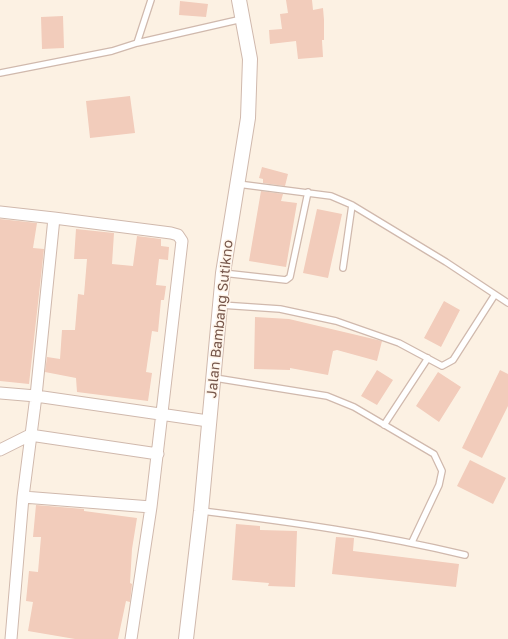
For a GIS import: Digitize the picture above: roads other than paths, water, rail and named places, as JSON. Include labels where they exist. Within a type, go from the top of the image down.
[{"type":"street","name":"Jalan Bambang Sutikno","points":[[186,639],[201,511],[208,421],[223,273],[236,184],[248,118],[251,86],[250,59],[239,0]]},
{"type":"street","points":[[0,212],[171,232],[180,237],[182,241],[152,507],[131,639]]},
{"type":"street","points":[[11,639],[23,497],[36,396],[54,218]]},
{"type":"street","points":[[0,393],[36,396],[208,421]]},
{"type":"street","points":[[0,450],[30,435],[158,454]]},
{"type":"street","points":[[23,497],[152,507]]},
{"type":"lane","points":[[137,43],[151,0]]},
{"type":"lane","points":[[0,73],[112,51],[137,43],[242,19]]},
{"type":"lane","points":[[236,184],[332,196],[352,205],[446,262],[494,296],[508,303]]},
{"type":"lane","points":[[223,273],[286,280],[290,277],[308,192]]},
{"type":"lane","points":[[343,268],[352,205]]},
{"type":"lane","points":[[220,305],[280,309],[336,321],[399,343],[442,366],[453,360],[494,296]]},
{"type":"lane","points":[[384,425],[428,358]]},
{"type":"lane","points":[[213,378],[327,396],[354,407],[434,454],[442,471],[439,485],[412,542]]},
{"type":"lane","points":[[201,511],[306,523],[412,542],[466,555]]}]
